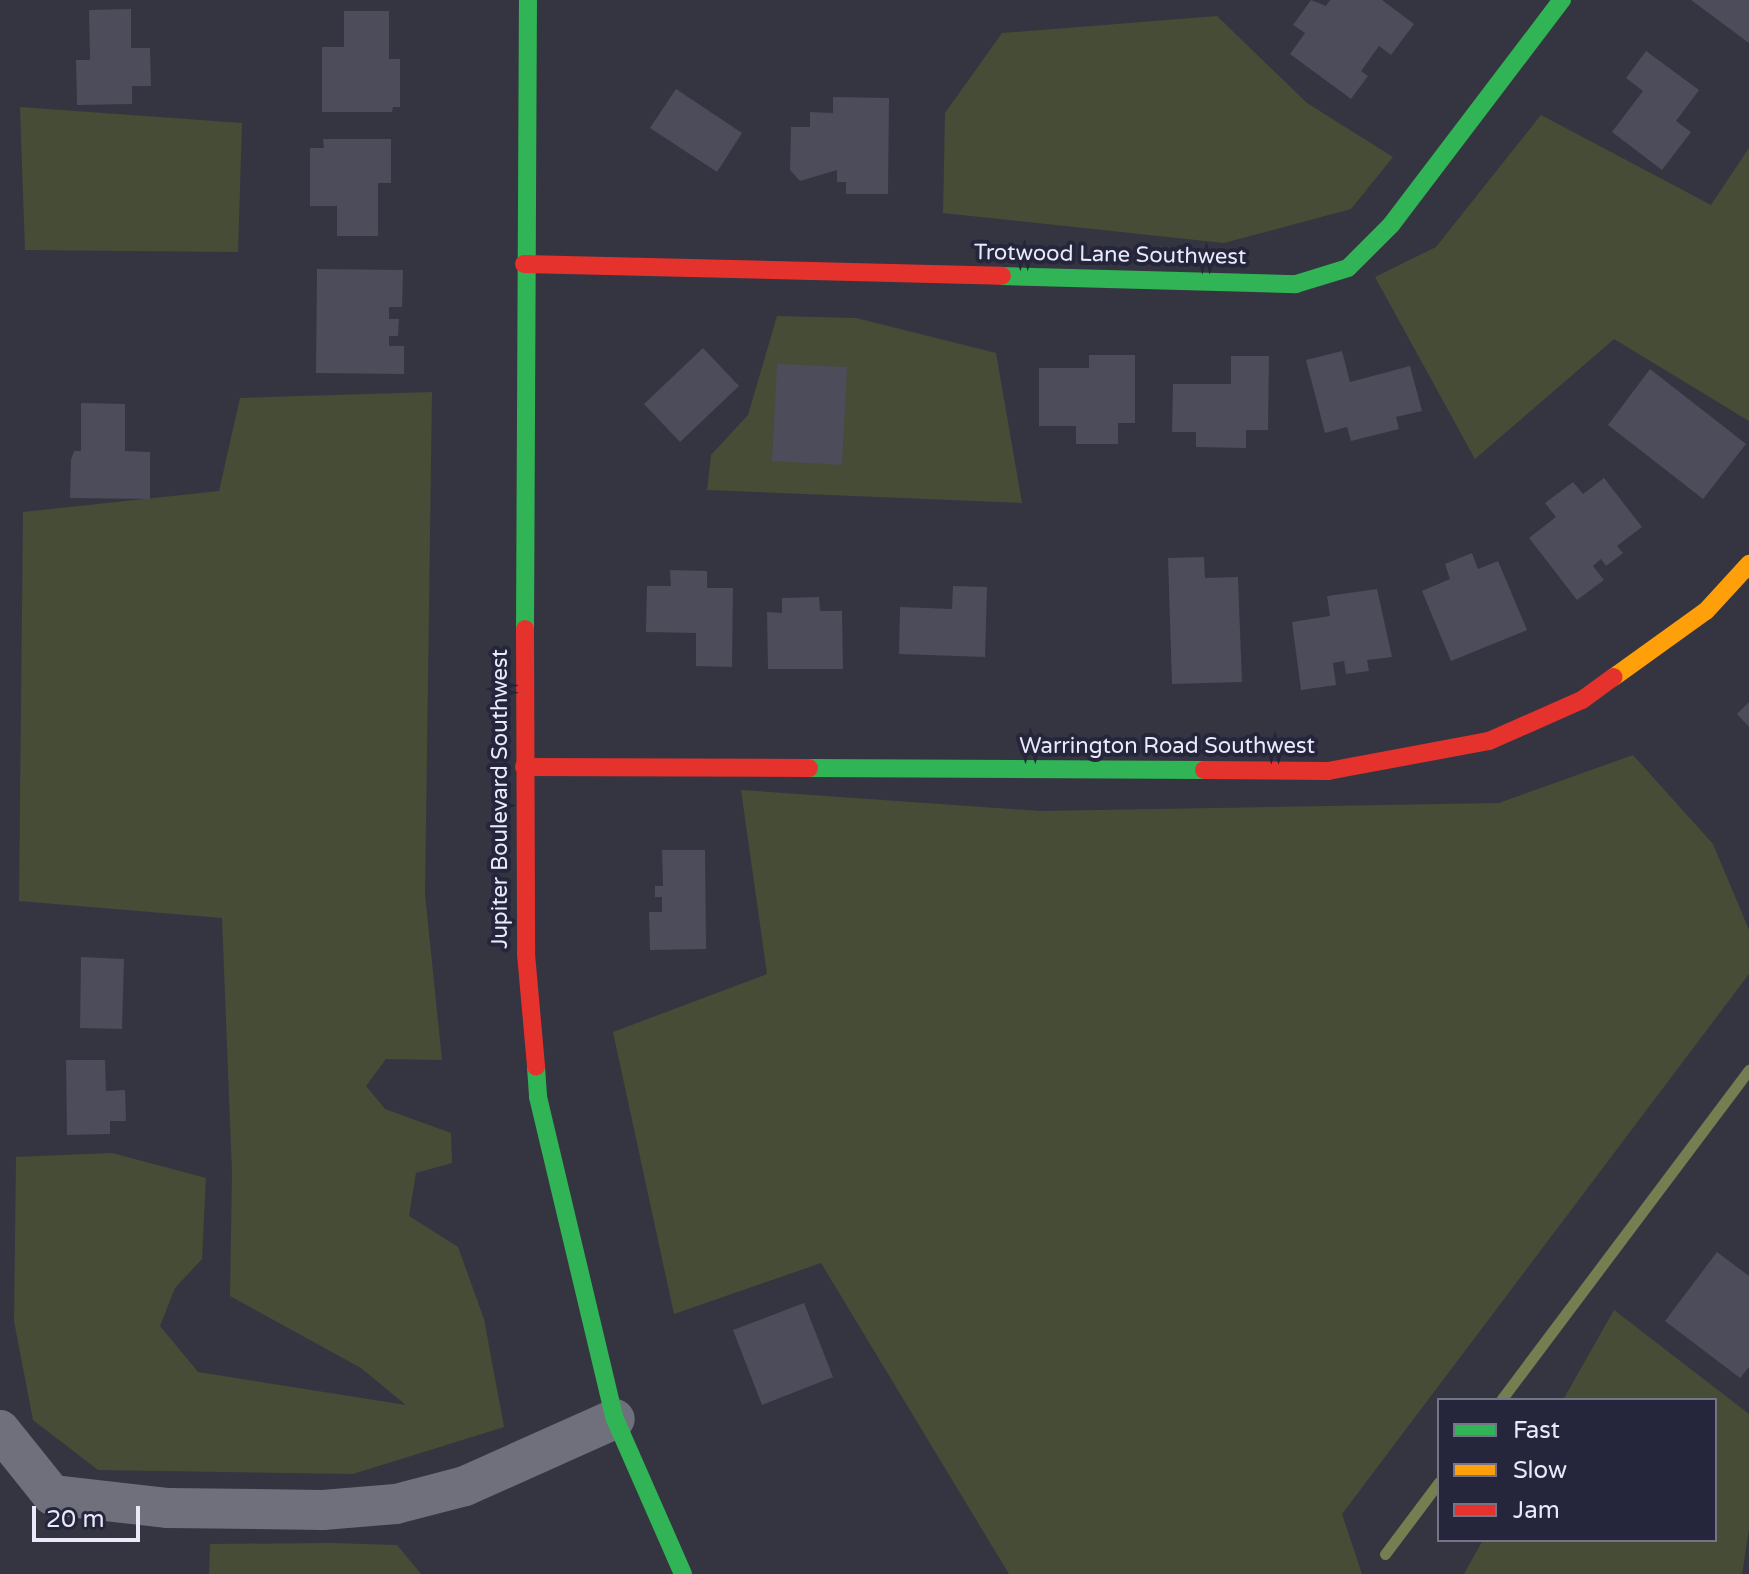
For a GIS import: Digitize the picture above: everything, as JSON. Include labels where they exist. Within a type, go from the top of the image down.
[{"type":"street","name":"Jupiter Boulevard Southwest","points":[[528,0],[524,264],[524,767],[526,954],[538,1097],[615,1419],[683,1574]]},
{"type":"street","name":"Trotwood Lane Southwest","points":[[524,264],[1296,284],[1348,268],[1391,225],[1562,0]]},
{"type":"street","name":"Warrington Road Southwest","points":[[524,767],[1328,771],[1489,741],[1582,700],[1706,611],[1749,564]]},
{"type":"street","points":[[0,1430],[52,1495],[168,1508],[323,1510],[396,1504],[465,1486],[615,1419]]},
{"type":"green space","points":[[1217,16],[1307,103],[1393,157],[1351,209],[1224,243],[943,213],[945,113],[1002,33]]},
{"type":"green space","points":[[20,107],[242,123],[238,252],[25,250]]},
{"type":"green space","points":[[1541,115],[1711,205],[1749,148],[1749,421],[1614,339],[1475,459],[1375,277],[1436,247]]},
{"type":"green space","points":[[777,316],[856,318],[996,353],[1022,503],[707,490],[711,455],[748,415]]},
{"type":"green space","points":[[432,392],[425,894],[442,1060],[386,1059],[366,1086],[385,1109],[451,1133],[452,1163],[416,1173],[409,1216],[458,1247],[484,1319],[504,1427],[353,1474],[98,1470],[33,1420],[14,1321],[16,1157],[112,1153],[206,1178],[202,1259],[175,1288],[160,1326],[198,1372],[406,1405],[361,1368],[230,1296],[232,1172],[222,918],[19,901],[23,512],[219,491],[240,398]]},
{"type":"green space","points":[[1633,755],[1713,844],[1749,930],[1749,974],[1342,1514],[1362,1574],[1009,1574],[821,1263],[674,1314],[613,1032],[767,974],[741,790],[1040,811],[1499,803]]},
{"type":"green space","points":[[1614,1310],[1749,1414],[1749,1529],[1742,1574],[1464,1574],[1482,1542],[1717,1542],[1717,1398],[1564,1398]]},
{"type":"green space","points":[[210,1544],[397,1545],[421,1574],[209,1574]]},
{"type":"building","points":[[1311,0],[1326,6],[1330,0],[1382,0],[1414,24],[1391,55],[1379,46],[1361,71],[1368,76],[1351,99],[1290,54],[1305,33],[1293,25]]},
{"type":"building","points":[[1691,0],[1749,0],[1749,43]]},
{"type":"building","points":[[131,9],[131,48],[150,48],[151,86],[132,86],[132,104],[77,105],[76,60],[90,60],[89,10]]},
{"type":"building","points":[[344,11],[389,11],[389,59],[400,59],[400,107],[393,107],[392,112],[322,112],[322,47],[344,47]]},
{"type":"building","points":[[1646,51],[1699,90],[1676,121],[1691,132],[1662,170],[1612,132],[1643,91],[1626,78]]},
{"type":"building","points":[[676,89],[742,133],[717,172],[650,128]]},
{"type":"building","points":[[833,97],[889,98],[888,194],[846,194],[846,182],[837,182],[837,170],[800,181],[790,170],[791,127],[810,127],[810,112],[833,113]]},
{"type":"building","points":[[323,139],[391,139],[391,183],[378,183],[378,236],[337,236],[337,206],[310,206],[310,148],[324,148]]},
{"type":"building","points":[[317,269],[403,270],[402,307],[389,307],[389,319],[399,319],[398,336],[389,336],[389,346],[404,346],[404,374],[316,373]]},
{"type":"building","points":[[703,348],[739,386],[680,442],[644,404]]},
{"type":"building","points":[[1342,351],[1350,382],[1410,366],[1422,411],[1396,417],[1399,429],[1351,441],[1347,427],[1325,433],[1306,360]]},
{"type":"building","points":[[1089,355],[1135,355],[1135,423],[1118,423],[1118,444],[1076,444],[1076,426],[1039,426],[1039,368],[1089,368]]},
{"type":"building","points":[[1231,356],[1269,356],[1268,430],[1246,430],[1246,448],[1196,447],[1196,432],[1172,432],[1173,384],[1231,384]]},
{"type":"building","points":[[777,364],[847,367],[842,465],[772,461]]},
{"type":"building","points":[[1650,369],[1746,444],[1703,499],[1608,425]]},
{"type":"building","points":[[81,403],[125,404],[125,451],[150,452],[150,499],[70,498],[71,460],[74,451],[81,451]]},
{"type":"building","points":[[1604,478],[1642,527],[1617,546],[1623,553],[1606,566],[1601,559],[1593,566],[1604,580],[1577,600],[1529,538],[1556,517],[1545,503],[1573,482],[1583,494]]},
{"type":"building","points":[[1472,553],[1478,569],[1498,561],[1527,630],[1451,661],[1422,591],[1450,579],[1445,564]]},
{"type":"building","points":[[1204,557],[1205,578],[1238,577],[1242,682],[1172,684],[1168,558]]},
{"type":"building","points":[[670,570],[707,571],[707,588],[733,588],[732,667],[696,666],[696,633],[646,632],[647,586],[671,586]]},
{"type":"building","points":[[953,586],[987,587],[985,657],[899,654],[900,607],[952,609]]},
{"type":"building","points":[[1377,589],[1392,657],[1367,660],[1369,671],[1346,674],[1344,661],[1333,663],[1336,685],[1301,690],[1292,622],[1330,616],[1327,596]]},
{"type":"building","points":[[819,597],[820,611],[842,611],[843,669],[768,669],[767,612],[782,613],[782,598]]},
{"type":"building","points":[[1749,702],[1749,727],[1737,714]]},
{"type":"building","points":[[662,850],[705,850],[706,949],[650,950],[649,912],[662,912],[662,897],[655,897],[655,886],[663,886]]},
{"type":"building","points":[[81,957],[124,959],[122,1029],[80,1028]]},
{"type":"building","points":[[66,1060],[105,1060],[106,1091],[125,1090],[126,1121],[110,1121],[110,1134],[67,1135]]},
{"type":"building","points":[[1717,1252],[1749,1276],[1749,1367],[1740,1378],[1665,1321]]},
{"type":"building","points":[[804,1303],[833,1377],[762,1405],[733,1330]]},
{"type":"waterway","points":[[1503,1398],[1749,1070]]},
{"type":"waterway","points":[[1385,1554],[1437,1485]]},
{"type":"traffic: fast","points":[[525,629],[528,0]]},
{"type":"traffic: fast","points":[[1002,276],[1296,284],[1348,268],[1391,225],[1562,0]]},
{"type":"traffic: fast","points":[[809,768],[1204,770]]},
{"type":"traffic: fast","points":[[536,1067],[538,1097],[615,1419],[683,1574]]},
{"type":"traffic: slow","points":[[1614,677],[1706,611],[1749,564]]},
{"type":"traffic: jam","points":[[524,264],[1002,276]]},
{"type":"traffic: jam","points":[[525,629],[526,954],[536,1067]]},
{"type":"traffic: jam","points":[[1204,770],[1328,771],[1489,741],[1582,700],[1614,677]]},
{"type":"traffic: jam","points":[[524,767],[809,768]]}]
